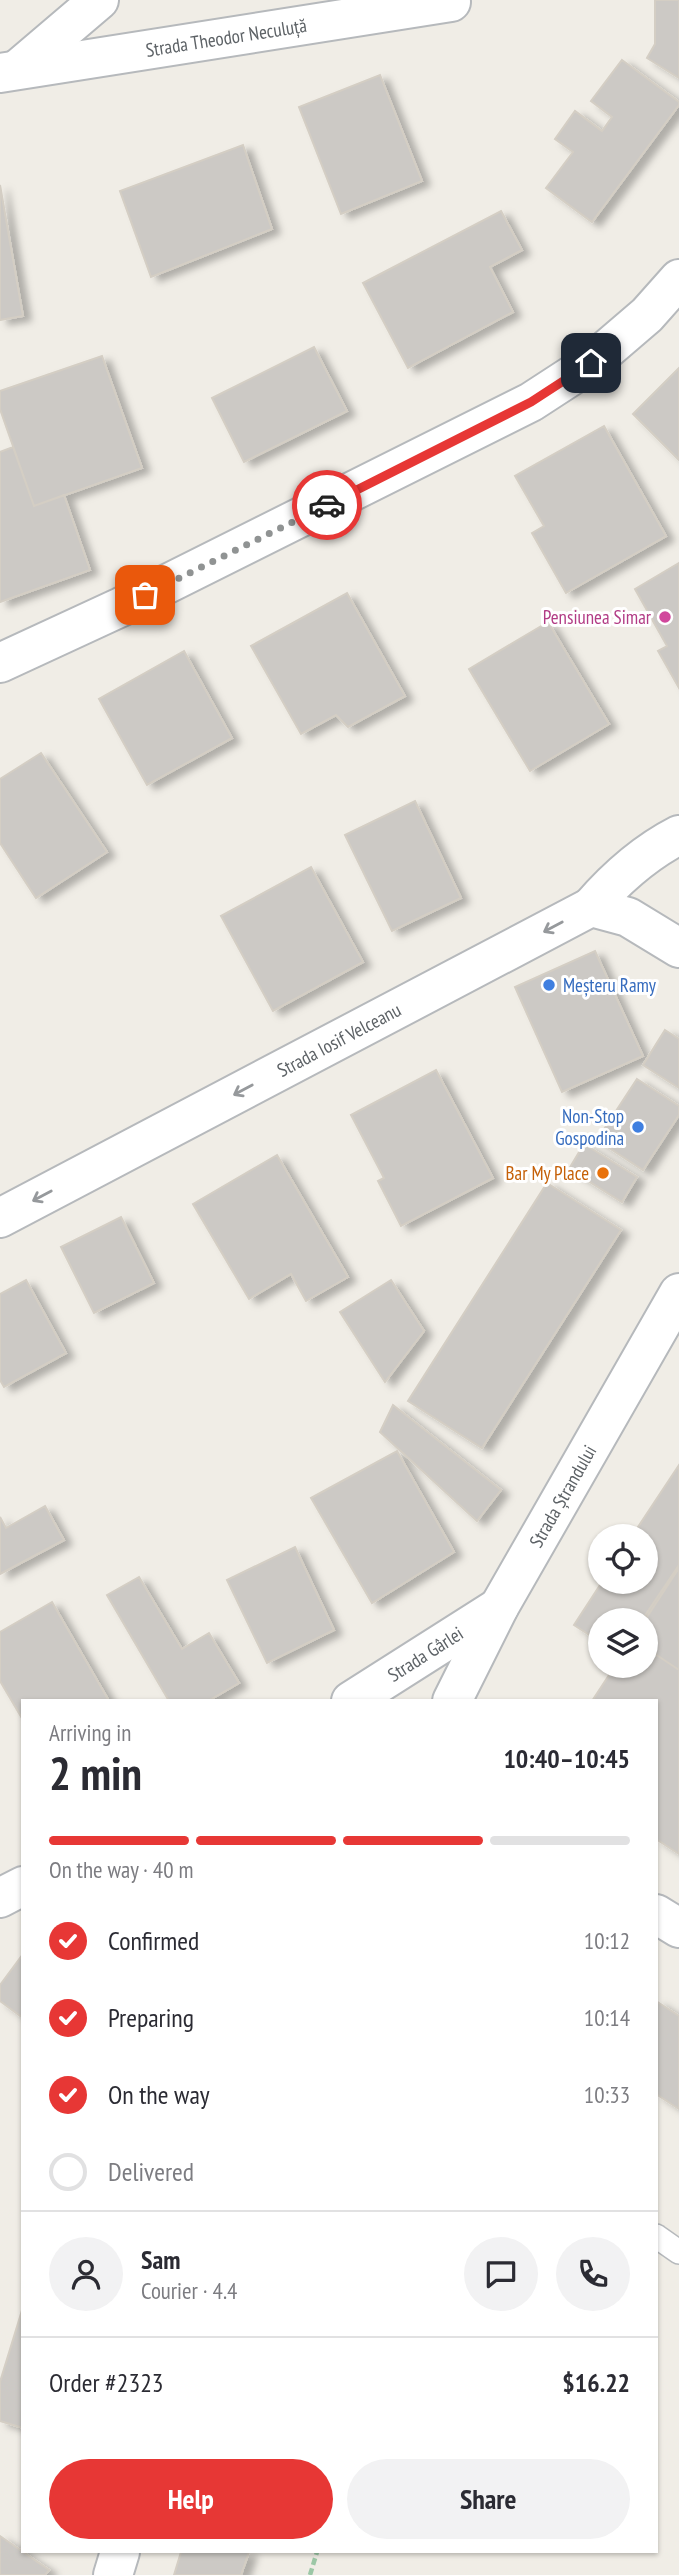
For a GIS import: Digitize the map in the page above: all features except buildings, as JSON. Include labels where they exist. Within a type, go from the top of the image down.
[{"type":"street","points":[[9,71],[99,0]]},
{"type":"street","name":"Strada Theodor Neculuță","points":[[9,71],[451,2]]},
{"type":"street","points":[[0,663],[121,607],[531,402],[591,363],[647,315],[679,279]]},
{"type":"street","points":[[679,835],[656,847],[615,878],[591,907],[628,917],[679,948]]},
{"type":"street","name":"Strada Iosif Velceanu","points":[[0,1219],[591,907]]},
{"type":"street","name":"Strada Ștrandului","points":[[453,1699],[499,1607],[679,1293]]},
{"type":"street","name":"Strada Gârlei","points":[[354,1699],[499,1607]]},
{"type":"street","points":[[0,1898],[21,1887]]},
{"type":"street","points":[[658,1915],[679,1928]]},
{"type":"street","points":[[113,2575],[120,2553]]},
{"type":"lane","points":[[658,2237],[679,2252]]},
{"type":"path","points":[[310,2575],[317,2553]]},
{"type":"way so far","points":[[145,595],[327,505]]},
{"type":"place","name":"Pensiunea Simar","points":[[665,617]]},
{"type":"place","name":"Meșteru Ramy","points":[[549,985]]},
{"type":"place","name":"Non-Stop Gospodina","points":[[638,1127]]},
{"type":"place","name":"Bar My Place","points":[[603,1173]]},
{"type":"route","points":[[327,505],[531,402],[591,363]]}]
